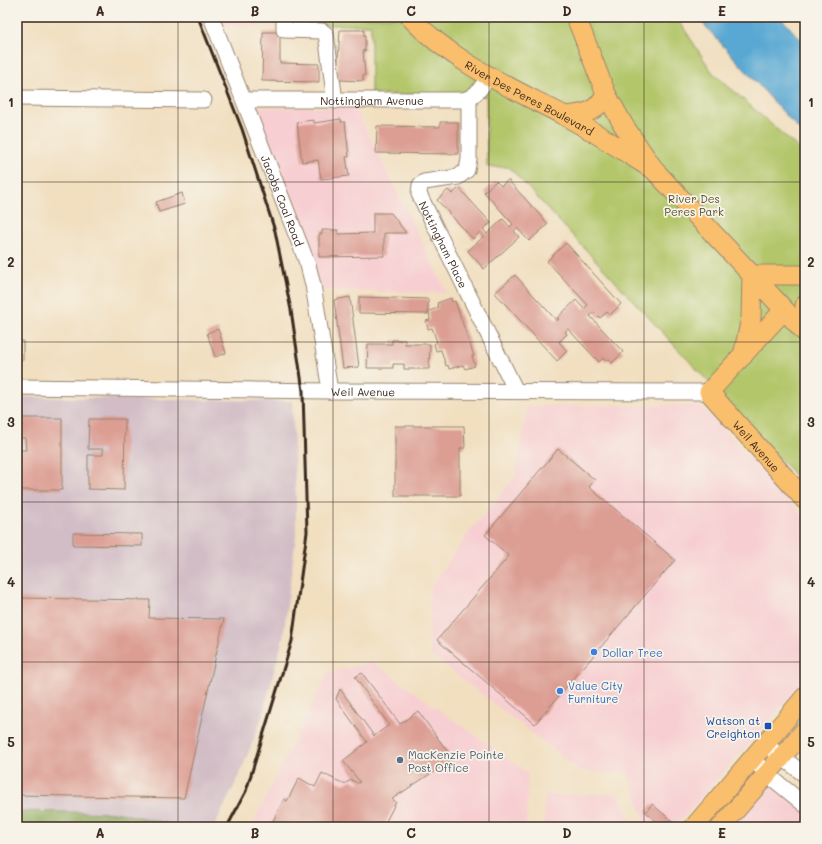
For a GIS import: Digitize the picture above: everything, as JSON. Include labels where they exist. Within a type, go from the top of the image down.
[{"type":"main road","name":"River Des Peres Boulevard","points":[[410,17],[444,48],[489,75],[565,116],[655,171]]},
{"type":"main road","name":"River Des Peres Boulevard","points":[[576,17],[606,94],[624,126],[655,171],[805,332]]},
{"type":"main road","points":[[565,116],[596,109],[606,94]]},
{"type":"main road","points":[[743,356],[751,318],[752,275],[805,275]]},
{"type":"main road","points":[[805,305],[805,332]]},
{"type":"main road","points":[[709,392],[784,310]]},
{"type":"main road","name":"Weil Avenue","points":[[709,392],[805,500]]},
{"type":"main road","points":[[694,827],[805,697]]},
{"type":"main road","points":[[721,827],[805,730]]},
{"type":"street","name":"Jacobs Coal Road","points":[[211,17],[308,265],[313,285],[330,391]]},
{"type":"street","points":[[284,17],[284,30],[322,31],[326,34],[335,101]]},
{"type":"street","points":[[469,99],[482,86],[489,75]]},
{"type":"street","points":[[17,98],[204,100]]},
{"type":"street","name":"Nottingham Avenue","points":[[244,100],[454,101],[469,99]]},
{"type":"street","name":"Nottingham Place","points":[[469,99],[469,159],[467,170],[458,177],[424,182],[420,185],[420,194],[516,391]]},
{"type":"street","name":"Weil Avenue","points":[[17,387],[330,391],[709,392]]},
{"type":"street","points":[[765,744],[805,775]]},
{"type":"street","points":[[752,758],[767,774],[805,805]]},
{"type":"shaded area","points":[[219,17],[273,17],[273,26],[223,26]]},
{"type":"shaded area","points":[[258,107],[355,108],[447,293],[320,290],[255,109]]},
{"type":"shaded area","points":[[17,397],[292,401],[296,536],[283,638],[260,723],[240,774],[214,827],[182,827],[120,813],[17,811]]},
{"type":"shaded area","points":[[701,405],[805,519],[805,680],[675,827],[647,827],[628,774],[581,771],[429,653],[430,588],[467,535],[516,476],[527,406]]},
{"type":"shaded area","points":[[372,662],[528,773],[526,827],[251,827],[328,673]]},
{"type":"shaded area","points":[[771,784],[805,810],[805,827],[730,827]]},
{"type":"shaded area","points":[[618,794],[634,827],[544,827],[545,795]]},
{"type":"green space","name":"River Des Peres Park","points":[[322,17],[675,17],[712,72],[805,154],[805,486],[509,167],[487,167],[486,96],[371,94],[371,25],[322,25]]},
{"type":"green space","points":[[17,811],[120,813],[182,827],[17,827]]},
{"type":"water","points":[[697,17],[780,17],[805,44],[805,136]]},
{"type":"building","points":[[293,17],[320,17],[320,20],[318,20],[318,24],[294,24]]},
{"type":"building","points":[[340,30],[364,30],[365,51],[363,50],[365,75],[363,75],[363,81],[339,80],[339,75],[337,75]]},
{"type":"building","points":[[263,32],[280,32],[280,63],[319,64],[319,82],[262,81]]},
{"type":"building","points":[[341,119],[341,122],[345,122],[349,157],[346,157],[349,176],[321,179],[318,160],[302,162],[297,122],[314,120],[314,123]]},
{"type":"building","points":[[440,122],[458,122],[458,154],[376,153],[377,126],[440,127]]},
{"type":"building","points":[[508,180],[548,224],[529,241],[517,228],[514,231],[519,237],[484,269],[468,251],[483,237],[480,232],[473,239],[437,200],[448,190],[452,194],[459,188],[491,223],[483,229],[487,234],[503,219],[510,227],[513,224],[484,192],[496,181],[501,186]]},
{"type":"building","points":[[182,193],[185,204],[159,212],[156,202]]},
{"type":"building","points":[[373,213],[391,213],[406,233],[384,233],[384,256],[319,257],[319,234],[322,234],[322,230],[338,230],[338,234],[373,233]]},
{"type":"building","points":[[566,243],[621,304],[610,315],[607,312],[600,318],[594,312],[590,316],[623,352],[612,363],[608,359],[606,361],[603,358],[599,362],[568,329],[565,332],[567,334],[559,342],[567,351],[557,361],[495,293],[515,275],[557,321],[559,319],[557,318],[576,300],[584,309],[588,305],[547,261]]},
{"type":"building","points":[[350,297],[359,367],[343,368],[334,300]]},
{"type":"building","points":[[359,297],[428,299],[428,314],[359,313]]},
{"type":"building","points":[[451,298],[452,302],[455,301],[474,356],[472,356],[475,366],[465,369],[463,365],[449,369],[448,365],[446,366],[441,350],[436,351],[434,344],[437,342],[432,328],[428,329],[426,321],[430,320],[429,311],[438,308],[437,303]]},
{"type":"building","points":[[218,329],[226,353],[215,357],[207,333]]},
{"type":"building","points":[[392,340],[405,340],[405,344],[430,344],[429,369],[404,369],[404,364],[393,364],[393,368],[367,368],[368,344],[392,344]]},
{"type":"building","points":[[17,341],[23,341],[23,360],[17,360]]},
{"type":"building","points":[[17,418],[62,418],[62,490],[17,490],[17,450],[26,450],[25,438],[17,438]]},
{"type":"building","points":[[89,419],[125,419],[124,490],[88,489],[88,455],[103,455],[103,449],[88,449]]},
{"type":"building","points":[[395,426],[464,426],[465,448],[460,448],[460,496],[395,496]]},
{"type":"building","points":[[558,449],[595,480],[589,487],[675,560],[535,724],[437,640],[509,556],[485,535]]},
{"type":"building","points":[[73,533],[142,534],[142,546],[73,545]]},
{"type":"building","points":[[17,598],[150,600],[149,618],[224,619],[184,798],[17,795]]},
{"type":"building","points":[[362,673],[400,724],[418,711],[453,759],[392,799],[396,802],[383,827],[270,827],[284,799],[287,801],[299,778],[315,787],[322,773],[344,784],[351,780],[358,783],[360,782],[343,761],[367,742],[336,699],[340,689],[374,736],[389,725],[355,677]]},
{"type":"building","points":[[652,804],[673,822],[668,827],[662,827],[646,812]]},
{"type":"railway","points":[[198,17],[242,129],[275,231],[291,310],[303,391],[307,532],[292,641],[246,791],[227,827]]},
{"type":"place","name":"Dollar Tree","points":[[594,652]]},
{"type":"place","name":"Value City Furniture","points":[[560,691]]},
{"type":"place","name":"Watson at Creighton","points":[[768,726]]},
{"type":"place","name":"MacKenzie Pointe Post Office","points":[[400,760]]}]
